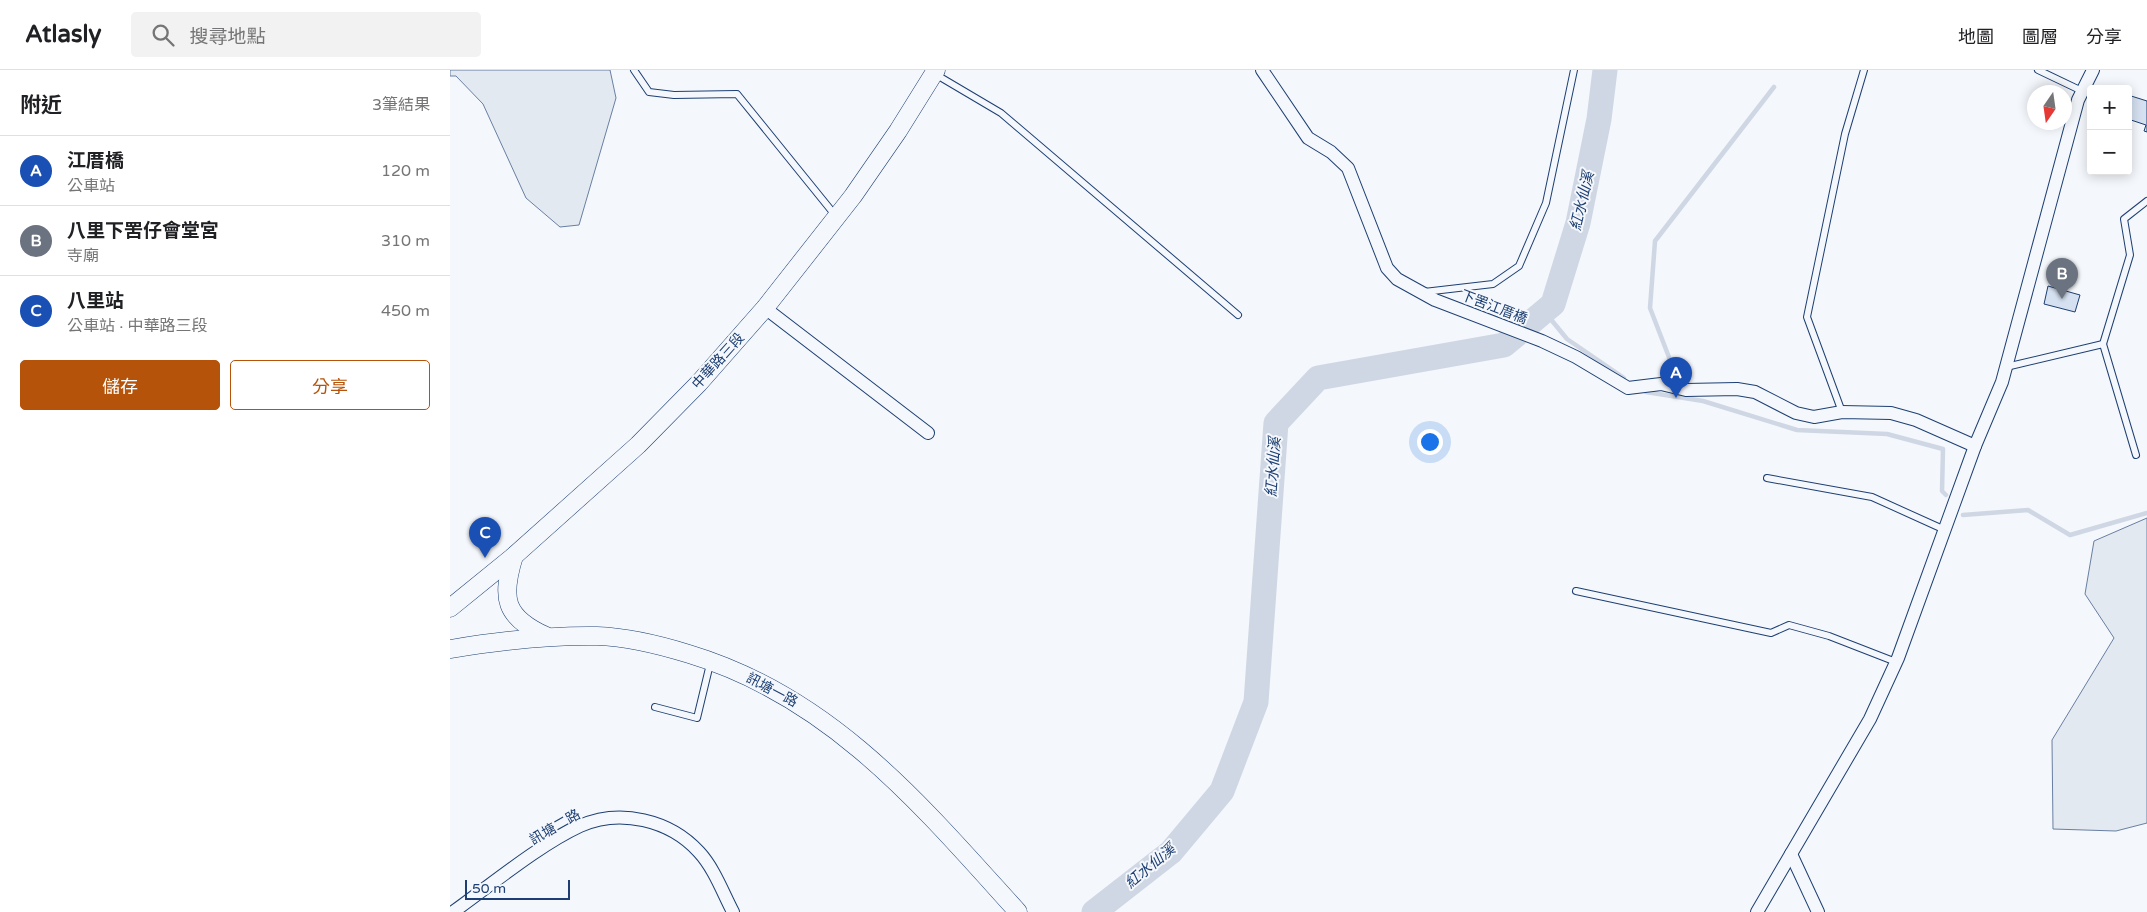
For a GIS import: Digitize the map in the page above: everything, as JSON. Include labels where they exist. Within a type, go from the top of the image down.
[{"type":"street","name":"下罟江厝橋","points":[[1262,70],[1308,138],[1331,152],[1348,168],[1387,268],[1397,280],[1420,293],[1542,341],[1576,357],[1628,388],[1661,384],[1686,390],[1737,389],[1755,392],[1796,413],[1814,417],[1842,412],[1891,413],[1916,420],[1975,446]]},
{"type":"street","points":[[1757,912],[1870,719],[1896,662],[2006,367],[2082,91],[2092,70]]},
{"type":"street","name":"中華路三段","points":[[450,608],[514,556],[638,446],[699,383],[765,308],[836,216],[898,131],[936,72]]},
{"type":"street","points":[[765,308],[928,433]]},
{"type":"street","points":[[514,556],[507,580],[507,597],[514,616],[528,628],[546,637]]},
{"type":"street","name":"訊塘一路","points":[[450,649],[546,637],[599,636],[663,646],[711,660],[766,684],[818,716],[867,754],[904,787],[1017,912]]},
{"type":"street","name":"訊塘二路","points":[[453,912],[554,841],[581,826],[604,819],[632,818],[657,823],[681,835],[700,853],[733,912]]},
{"type":"street","points":[[1791,854],[1818,912]]},
{"type":"lane","points":[[634,70],[649,92],[674,95],[737,94],[836,216]]},
{"type":"lane","points":[[1420,293],[1493,284],[1519,266],[1546,204],[1574,70]]},
{"type":"lane","points":[[1842,412],[1808,317],[1845,134],[1864,70]]},
{"type":"lane","points":[[2038,70],[2082,91]]},
{"type":"lane","points":[[936,72],[1001,113],[1238,316]]},
{"type":"lane","points":[[2136,455],[2103,344],[2130,255],[2124,220],[2147,201]]},
{"type":"lane","points":[[2006,367],[2103,344]]},
{"type":"lane","points":[[1767,478],[1872,497],[1945,530]]},
{"type":"lane","points":[[1576,591],[1771,633],[1789,625],[1829,636],[1896,662]]},
{"type":"lane","points":[[655,707],[697,718],[711,660]]},
{"type":"shaded area","points":[[450,70],[610,70],[616,98],[579,225],[560,227],[526,198],[483,104],[456,76],[450,76]]},
{"type":"shaded area","points":[[2147,518],[2147,823],[2116,831],[2053,829],[2052,740],[2114,638],[2085,594],[2094,541]]},
{"type":"building","points":[[2132,96],[2147,101],[2147,132],[2144,131],[2146,125],[2132,120]]},
{"type":"building","points":[[2048,286],[2080,295],[2075,312],[2044,304]]},
{"type":"waterway","name":"紅水仙溪","points":[[1094,912],[1171,852],[1222,791],[1256,702],[1276,423],[1318,378],[1504,345],[1553,304],[1578,223],[1599,119],[1605,70]]},
{"type":"waterway","points":[[1672,374],[1672,365],[1650,308],[1655,241],[1774,87]]},
{"type":"waterway","points":[[1544,311],[1567,339],[1624,378]]},
{"type":"waterway","points":[[1646,392],[1703,401],[1797,430],[1887,434],[1943,449],[1942,491],[1946,495]]},
{"type":"waterway","points":[[1963,515],[2028,510],[2070,535],[2147,513]]},
{"type":"place","name":"八里下罟仔會堂宮","points":[[2062,299]]},
{"type":"place","name":"江厝橋","points":[[1676,398]]},
{"type":"place","name":"八里站","points":[[485,558]]}]
